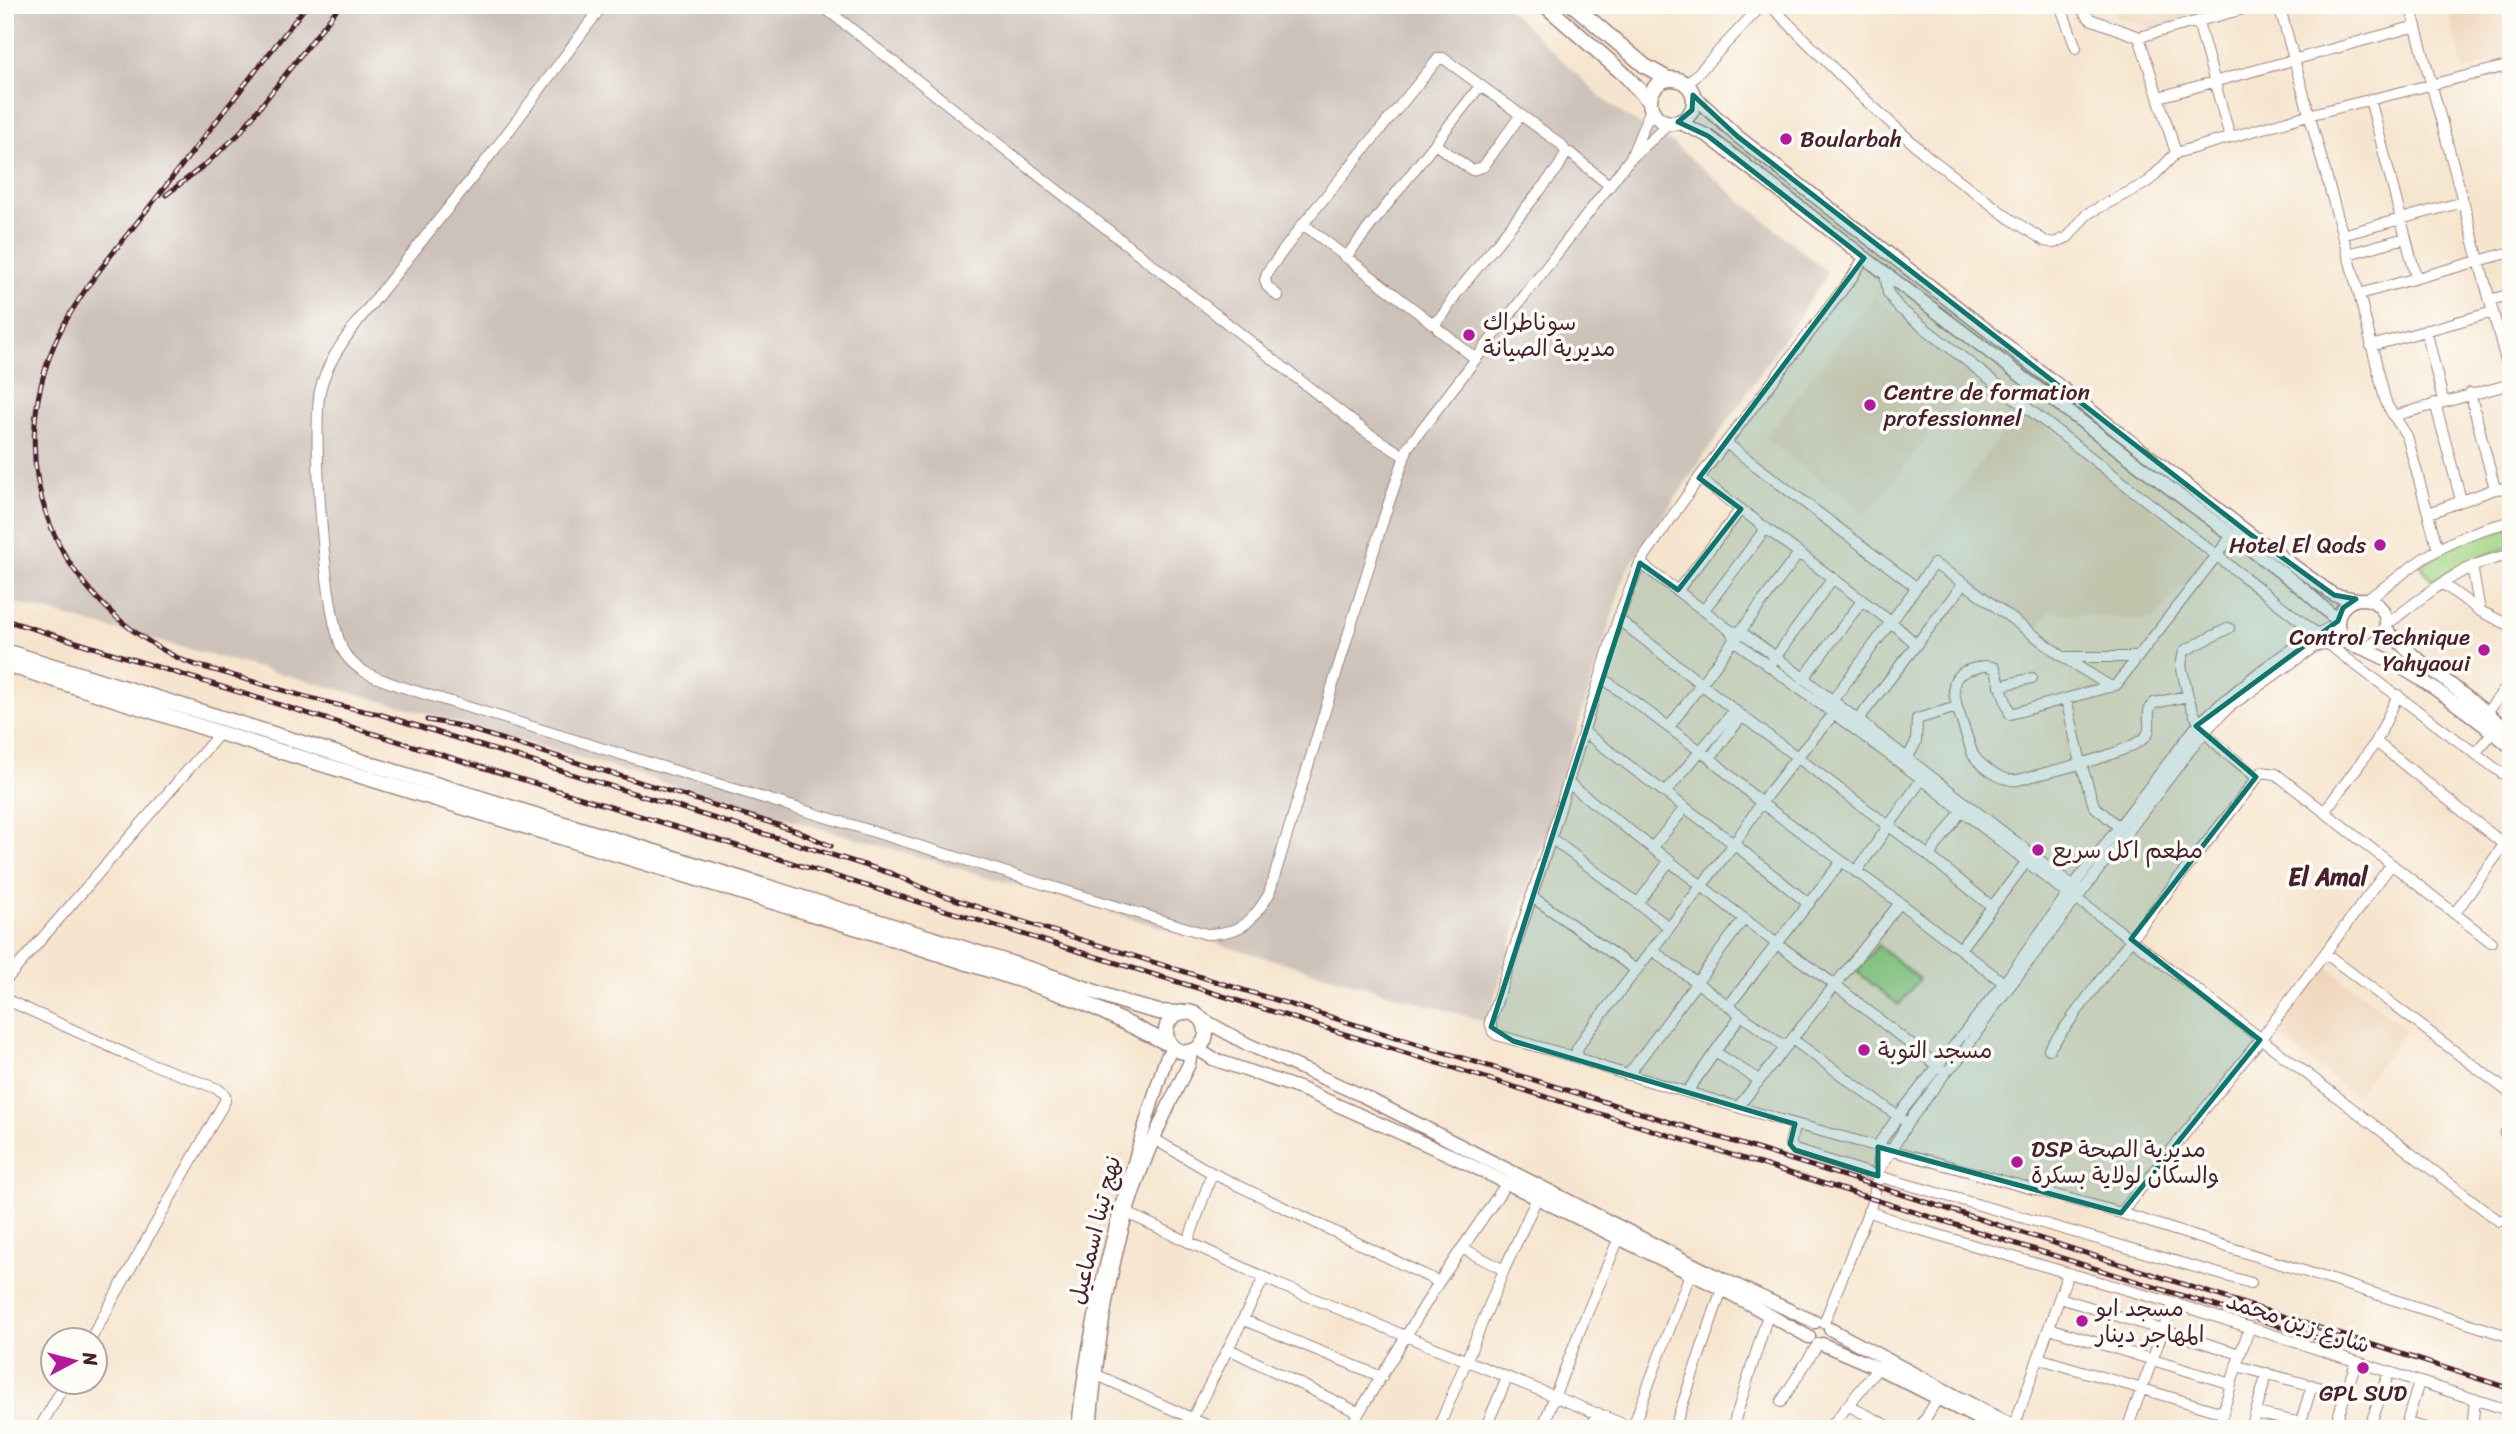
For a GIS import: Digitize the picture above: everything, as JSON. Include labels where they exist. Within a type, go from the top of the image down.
[{"type":"highway","points":[[1545,5],[1625,75],[1651,105],[1655,115],[1674,123],[1688,116],[1692,110],[1690,90],[1679,80],[1668,79],[1644,66],[1573,5]]},
{"type":"highway","points":[[1651,105],[1654,88],[1668,79]]},
{"type":"highway","points":[[5,651],[1039,972],[1132,1005],[1159,1012],[1193,1013],[1202,1019],[1207,1032],[1205,1042],[1194,1051],[1178,1051],[1171,1045],[1082,1002],[1029,983],[5,664]]},
{"type":"highway","points":[[1171,1045],[1167,1038],[1167,1026],[1178,1013]]},
{"type":"main road","points":[[1690,90],[1737,136],[2250,534],[2334,595],[2360,599],[2379,606],[2384,613],[2385,627],[2382,635],[2370,645],[2352,644]]},
{"type":"main road","points":[[1674,123],[1708,136],[1864,258],[2302,589],[2338,623]]},
{"type":"main road","points":[[2360,599],[2343,608],[2338,623],[2339,631],[2352,644],[2392,662],[2511,747]]},
{"type":"main road","points":[[2385,627],[2413,655],[2511,732]]},
{"type":"main road","points":[[1202,1019],[1247,1044],[1363,1096],[1712,1274],[1823,1325],[2016,1428]]},
{"type":"main road","name":"نهج تينا اسماعيل","points":[[1078,1429],[1091,1334],[1110,1241],[1171,1045]]},
{"type":"main road","points":[[1194,1051],[1301,1089],[1376,1121],[1722,1289],[1816,1342],[1878,1368],[1991,1427]]},
{"type":"main road","name":"نهج تينا اسماعيل","points":[[1090,1429],[1095,1374],[1109,1288],[1127,1213],[1154,1139],[1194,1051]]},
{"type":"main road","points":[[1816,1342],[1828,1340],[1823,1325]]},
{"type":"main road","points":[[1816,1342],[1810,1327],[1823,1325]]},
{"type":"street","points":[[603,5],[496,148],[358,321],[338,349],[324,378],[317,413],[317,438],[333,625],[345,654],[368,675],[1206,934],[1231,932],[1243,927],[1254,918],[1269,894],[1404,456],[1418,433],[1629,160],[1651,105]]},
{"type":"street","points":[[821,5],[1366,432],[1404,456]]},
{"type":"street","points":[[1690,90],[1762,5]]},
{"type":"street","points":[[1770,5],[1859,94],[1926,155],[2009,218],[2045,241],[2053,243],[2065,239],[2092,211],[2148,182],[2176,153],[2308,114],[2511,65]]},
{"type":"street","points":[[2076,48],[2062,8],[2077,5],[2090,19],[2129,31],[2139,37],[2176,153]]},
{"type":"street","points":[[2139,37],[2258,5]]},
{"type":"street","points":[[2279,5],[2385,398],[2407,436],[2438,550]]},
{"type":"street","points":[[2393,416],[2511,382],[2410,5]]},
{"type":"street","points":[[2199,22],[2230,137]]},
{"type":"street","points":[[2159,97],[2416,26]]},
{"type":"street","points":[[1278,296],[1267,286],[1265,280],[1268,271],[1437,59],[1443,58],[1562,145],[1566,153]]},
{"type":"street","points":[[1346,257],[1480,86]]},
{"type":"street","points":[[2370,99],[2416,278]]},
{"type":"street","points":[[1436,145],[1472,170],[1479,170],[1520,116]]},
{"type":"street","points":[[1629,160],[1674,123]]},
{"type":"street","points":[[1566,153],[1570,153],[1610,186]]},
{"type":"street","points":[[1435,324],[1558,168],[1566,153]]},
{"type":"street","points":[[2342,235],[2463,202]]},
{"type":"street","points":[[1303,224],[1430,323],[1435,324],[1476,359]]},
{"type":"street","points":[[2348,254],[2406,238]]},
{"type":"street","points":[[2359,294],[2511,252]]},
{"type":"street","points":[[1864,258],[1699,478],[1640,563],[1618,619],[1551,838],[1492,1016],[1491,1027],[1497,1035],[1505,1038],[1795,1124],[2122,1213],[2511,1337]]},
{"type":"street","points":[[1885,274],[1888,293],[1899,308],[2316,632]]},
{"type":"street","points":[[2490,300],[2511,294]]},
{"type":"street","points":[[2371,346],[2493,312]]},
{"type":"street","points":[[2426,330],[2461,500]]},
{"type":"street","points":[[2470,393],[2496,489]]},
{"type":"street","points":[[1726,443],[1916,587]]},
{"type":"street","points":[[1699,478],[1891,622],[1916,644]]},
{"type":"street","points":[[2429,513],[2496,489],[2511,488]]},
{"type":"street","points":[[1678,590],[1741,509]]},
{"type":"street","points":[[2360,599],[2378,593],[2438,550],[2465,535],[2511,522]]},
{"type":"street","points":[[1704,610],[1766,528]]},
{"type":"street","points":[[2188,696],[2150,706],[2149,732],[2135,744],[2081,763],[2018,780],[2001,778],[1973,755],[1956,707],[1953,687],[1958,674],[1991,666],[2010,714],[2111,687],[2123,677],[2231,537]]},
{"type":"street","points":[[1669,727],[1800,553]]},
{"type":"street","points":[[2385,627],[2472,566],[2511,555]]},
{"type":"street","points":[[1640,563],[1908,757],[2131,939],[2499,1221],[2511,1217]]},
{"type":"street","points":[[1578,1058],[1577,1049],[1586,1035],[1836,707],[1891,622],[1934,564],[1964,583],[2063,657],[2111,687]]},
{"type":"street","points":[[2472,566],[2480,611]]},
{"type":"street","points":[[1773,661],[1833,578]]},
{"type":"street","points":[[1858,720],[1964,583]]},
{"type":"street","points":[[2443,584],[2480,611],[2511,626]]},
{"type":"street","points":[[1804,679],[1862,601]]},
{"type":"street","points":[[1618,619],[1888,824],[1991,906]]},
{"type":"street","points":[[2076,895],[2119,827],[2223,702],[2316,632],[2338,623]]},
{"type":"street","points":[[2229,628],[2206,642],[2187,649],[2182,655],[2181,665],[2188,696],[2201,728],[2256,777]]},
{"type":"street","points":[[2326,643],[2511,780]]},
{"type":"street","points":[[1823,1325],[1868,1212],[1878,1174],[1878,1145],[1898,1116],[1942,1070],[1958,1060],[2007,985],[2201,728],[2314,647],[2326,643],[2352,644]]},
{"type":"street","points":[[2063,657],[2137,657]]},
{"type":"street","points":[[1773,661],[1804,679],[1922,779],[2027,861],[2076,895]]},
{"type":"street","points":[[1601,677],[1710,758],[1761,803],[1900,903],[2007,985]]},
{"type":"street","points":[[2000,686],[2032,677]]},
{"type":"street","points":[[2486,713],[2511,681]]},
{"type":"street","points":[[2324,812],[2376,742],[2398,695]]},
{"type":"street","points":[[2066,699],[2094,806],[2119,827]]},
{"type":"street","points":[[1908,757],[1916,742],[1917,719],[1956,707]]},
{"type":"street","points":[[1665,793],[1739,713]]},
{"type":"street","points":[[1710,758],[1739,713]]},
{"type":"street","points":[[1584,732],[1734,844],[1809,904]]},
{"type":"street","points":[[2476,752],[2493,732]]},
{"type":"street","points":[[5,981],[220,733]]},
{"type":"street","points":[[2376,742],[2507,848],[2455,914]]},
{"type":"street","points":[[2049,1049],[2262,772],[2272,772],[2491,942]]},
{"type":"street","points":[[1856,872],[1922,779]]},
{"type":"street","points":[[1568,783],[1777,944],[1834,984],[1942,1070]]},
{"type":"street","points":[[1653,847],[1685,808]]},
{"type":"street","points":[[1929,856],[1962,810]]},
{"type":"street","points":[[1551,838],[1670,927]]},
{"type":"street","points":[[1638,903],[1670,860]]},
{"type":"street","points":[[1960,949],[2027,861]]},
{"type":"street","points":[[1729,1005],[1841,862]]},
{"type":"street","points":[[2122,1213],[2260,1040],[2391,865]]},
{"type":"street","points":[[1531,896],[1636,970]]},
{"type":"street","points":[[1739,1107],[1900,903]]},
{"type":"street","points":[[1628,1074],[1744,919]]},
{"type":"street","points":[[1651,950],[1741,1015],[1789,1043],[1907,1124]]},
{"type":"street","points":[[2325,953],[2511,1094]]},
{"type":"street","points":[[5,999],[133,1057],[218,1089],[226,1097],[97,1326]]},
{"type":"street","points":[[1687,1092],[1741,1015]]},
{"type":"street","points":[[1716,1052],[1759,1080]]},
{"type":"street","points":[[1878,1174],[1942,1070]]},
{"type":"street","points":[[1795,1124],[1790,1144],[1795,1150],[2251,1283]]},
{"type":"street","points":[[2511,1127],[2505,1134],[2511,1145]]},
{"type":"street","points":[[1154,1139],[1212,1173],[1439,1282]]},
{"type":"street","points":[[1188,1242],[1212,1173]]},
{"type":"street","points":[[1349,1429],[1439,1282],[1506,1184]]},
{"type":"street","points":[[1438,1429],[1537,1198]]},
{"type":"street","name":"شارع زين محمد","points":[[1868,1212],[2173,1303],[2511,1411]]},
{"type":"street","points":[[1127,1213],[1264,1278],[1633,1428],[1690,1274]]},
{"type":"street","points":[[1542,1429],[1619,1238]]},
{"type":"street","points":[[1462,1248],[1504,1270]]},
{"type":"street","points":[[2016,1428],[2068,1273]]},
{"type":"street","points":[[1187,1429],[1264,1278]]},
{"type":"street","points":[[1674,1429],[1722,1289]]},
{"type":"street","points":[[2060,1298],[2240,1354]]},
{"type":"street","points":[[2127,1429],[2173,1303]]},
{"type":"street","points":[[1732,1429],[1768,1315]]},
{"type":"street","points":[[1244,1320],[1382,1377]]},
{"type":"street","points":[[2218,1429],[2250,1327]]},
{"type":"street","points":[[2049,1328],[2231,1384]]},
{"type":"street","points":[[2492,1331],[2511,1329]]},
{"type":"street","points":[[1781,1402],[1816,1342]]},
{"type":"street","points":[[1229,1349],[1359,1413]]},
{"type":"street","points":[[2038,1358],[2223,1413]]},
{"type":"street","points":[[2334,1429],[2356,1362]]},
{"type":"street","points":[[2237,1366],[2345,1394]]},
{"type":"street","points":[[1829,1429],[1878,1368]]},
{"type":"street","points":[[2369,1429],[2389,1372]]},
{"type":"street","points":[[2251,1429],[2267,1373]]},
{"type":"street","points":[[1095,1374],[1215,1429]]},
{"type":"street","points":[[1485,1429],[1507,1378]]},
{"type":"street","points":[[2419,1382],[2406,1426],[2430,1429]]},
{"type":"street","points":[[2256,1413],[2300,1426],[2312,1385]]},
{"type":"street","points":[[39,1429],[58,1396]]},
{"type":"street","points":[[1919,1429],[1938,1398]]},
{"type":"street","points":[[2472,1429],[2475,1399]]},
{"type":"street","points":[[1849,1406],[1894,1429]]},
{"type":"street","points":[[1590,1429],[1598,1413]]},
{"type":"highlighted area","points":[[1693,95],[1737,136],[2250,534],[2334,595],[2356,599],[2343,608],[2338,621],[2196,726],[2256,777],[2131,939],[2260,1040],[2121,1213],[1878,1147],[1878,1176],[1795,1150],[1790,1144],[1795,1124],[1513,1041],[1491,1027],[1640,563],[1678,590],[1741,509],[1699,478],[1864,258],[1708,136],[1678,122],[1692,110]]},
{"type":"shaded area","points":[[5,5],[1504,5],[1601,97],[1627,117],[1672,143],[1828,273],[1626,571],[1487,1022],[398,705],[5,600]]},
{"type":"shaded area","points":[[2114,5],[2234,5],[2154,29],[2117,17]]},
{"type":"shaded area","points":[[2447,5],[2511,5],[2511,58],[2464,71]]},
{"type":"shaded area","name":"Centre de formation professionnel","points":[[1874,296],[1976,373],[1867,515],[1765,438]]},
{"type":"shaded area","points":[[2021,407],[2209,554],[2153,621],[2049,612],[2036,633],[1920,544]]},
{"type":"shaded area","points":[[2325,965],[2407,1030],[2355,1096],[2274,1033]]},
{"type":"green space","points":[[2511,526],[2511,546],[2465,563],[2433,581],[2420,565],[2462,540]]},
{"type":"green space","points":[[1878,945],[1919,979],[1899,1005],[1856,971]]},
{"type":"railway","points":[[307,5],[89,285],[57,338],[41,386],[34,434],[37,479],[49,523],[70,563],[98,599],[134,631],[176,657],[196,665],[341,706],[379,714],[893,874],[930,891],[1008,917],[1876,1186],[2511,1389]]},
{"type":"railway","points":[[166,195],[238,135],[340,5]]},
{"type":"railway","points":[[5,620],[1191,986],[2337,1344]]},
{"type":"railway","points":[[427,720],[456,725],[797,831],[831,846]]},
{"type":"place","name":"Boularbah","points":[[1786,139]]},
{"type":"place","name":"سوناطراك مديرية الصيانة","points":[[1469,335]]},
{"type":"place","name":"Centre de formation professionnel","points":[[1870,405]]},
{"type":"place","name":"Hotel El Qods","points":[[2380,545]]},
{"type":"place","name":"Control Technique Yahyaoui","points":[[2484,650]]},
{"type":"place","name":"مطعم اكل سريع","points":[[2038,850]]},
{"type":"place","name":"مسجد التوبة","points":[[1864,1050]]},
{"type":"place","name":"DSP مديرية الصحة والسكان لولاية بسكرة","points":[[2017,1162]]},
{"type":"place","name":"مسجد ابو المهاجر دينار","points":[[2082,1321]]},
{"type":"place","name":"GPL SUD","points":[[2363,1368]]},
{"type":"district","name":"El Amal","points":[[2328,877]]}]
